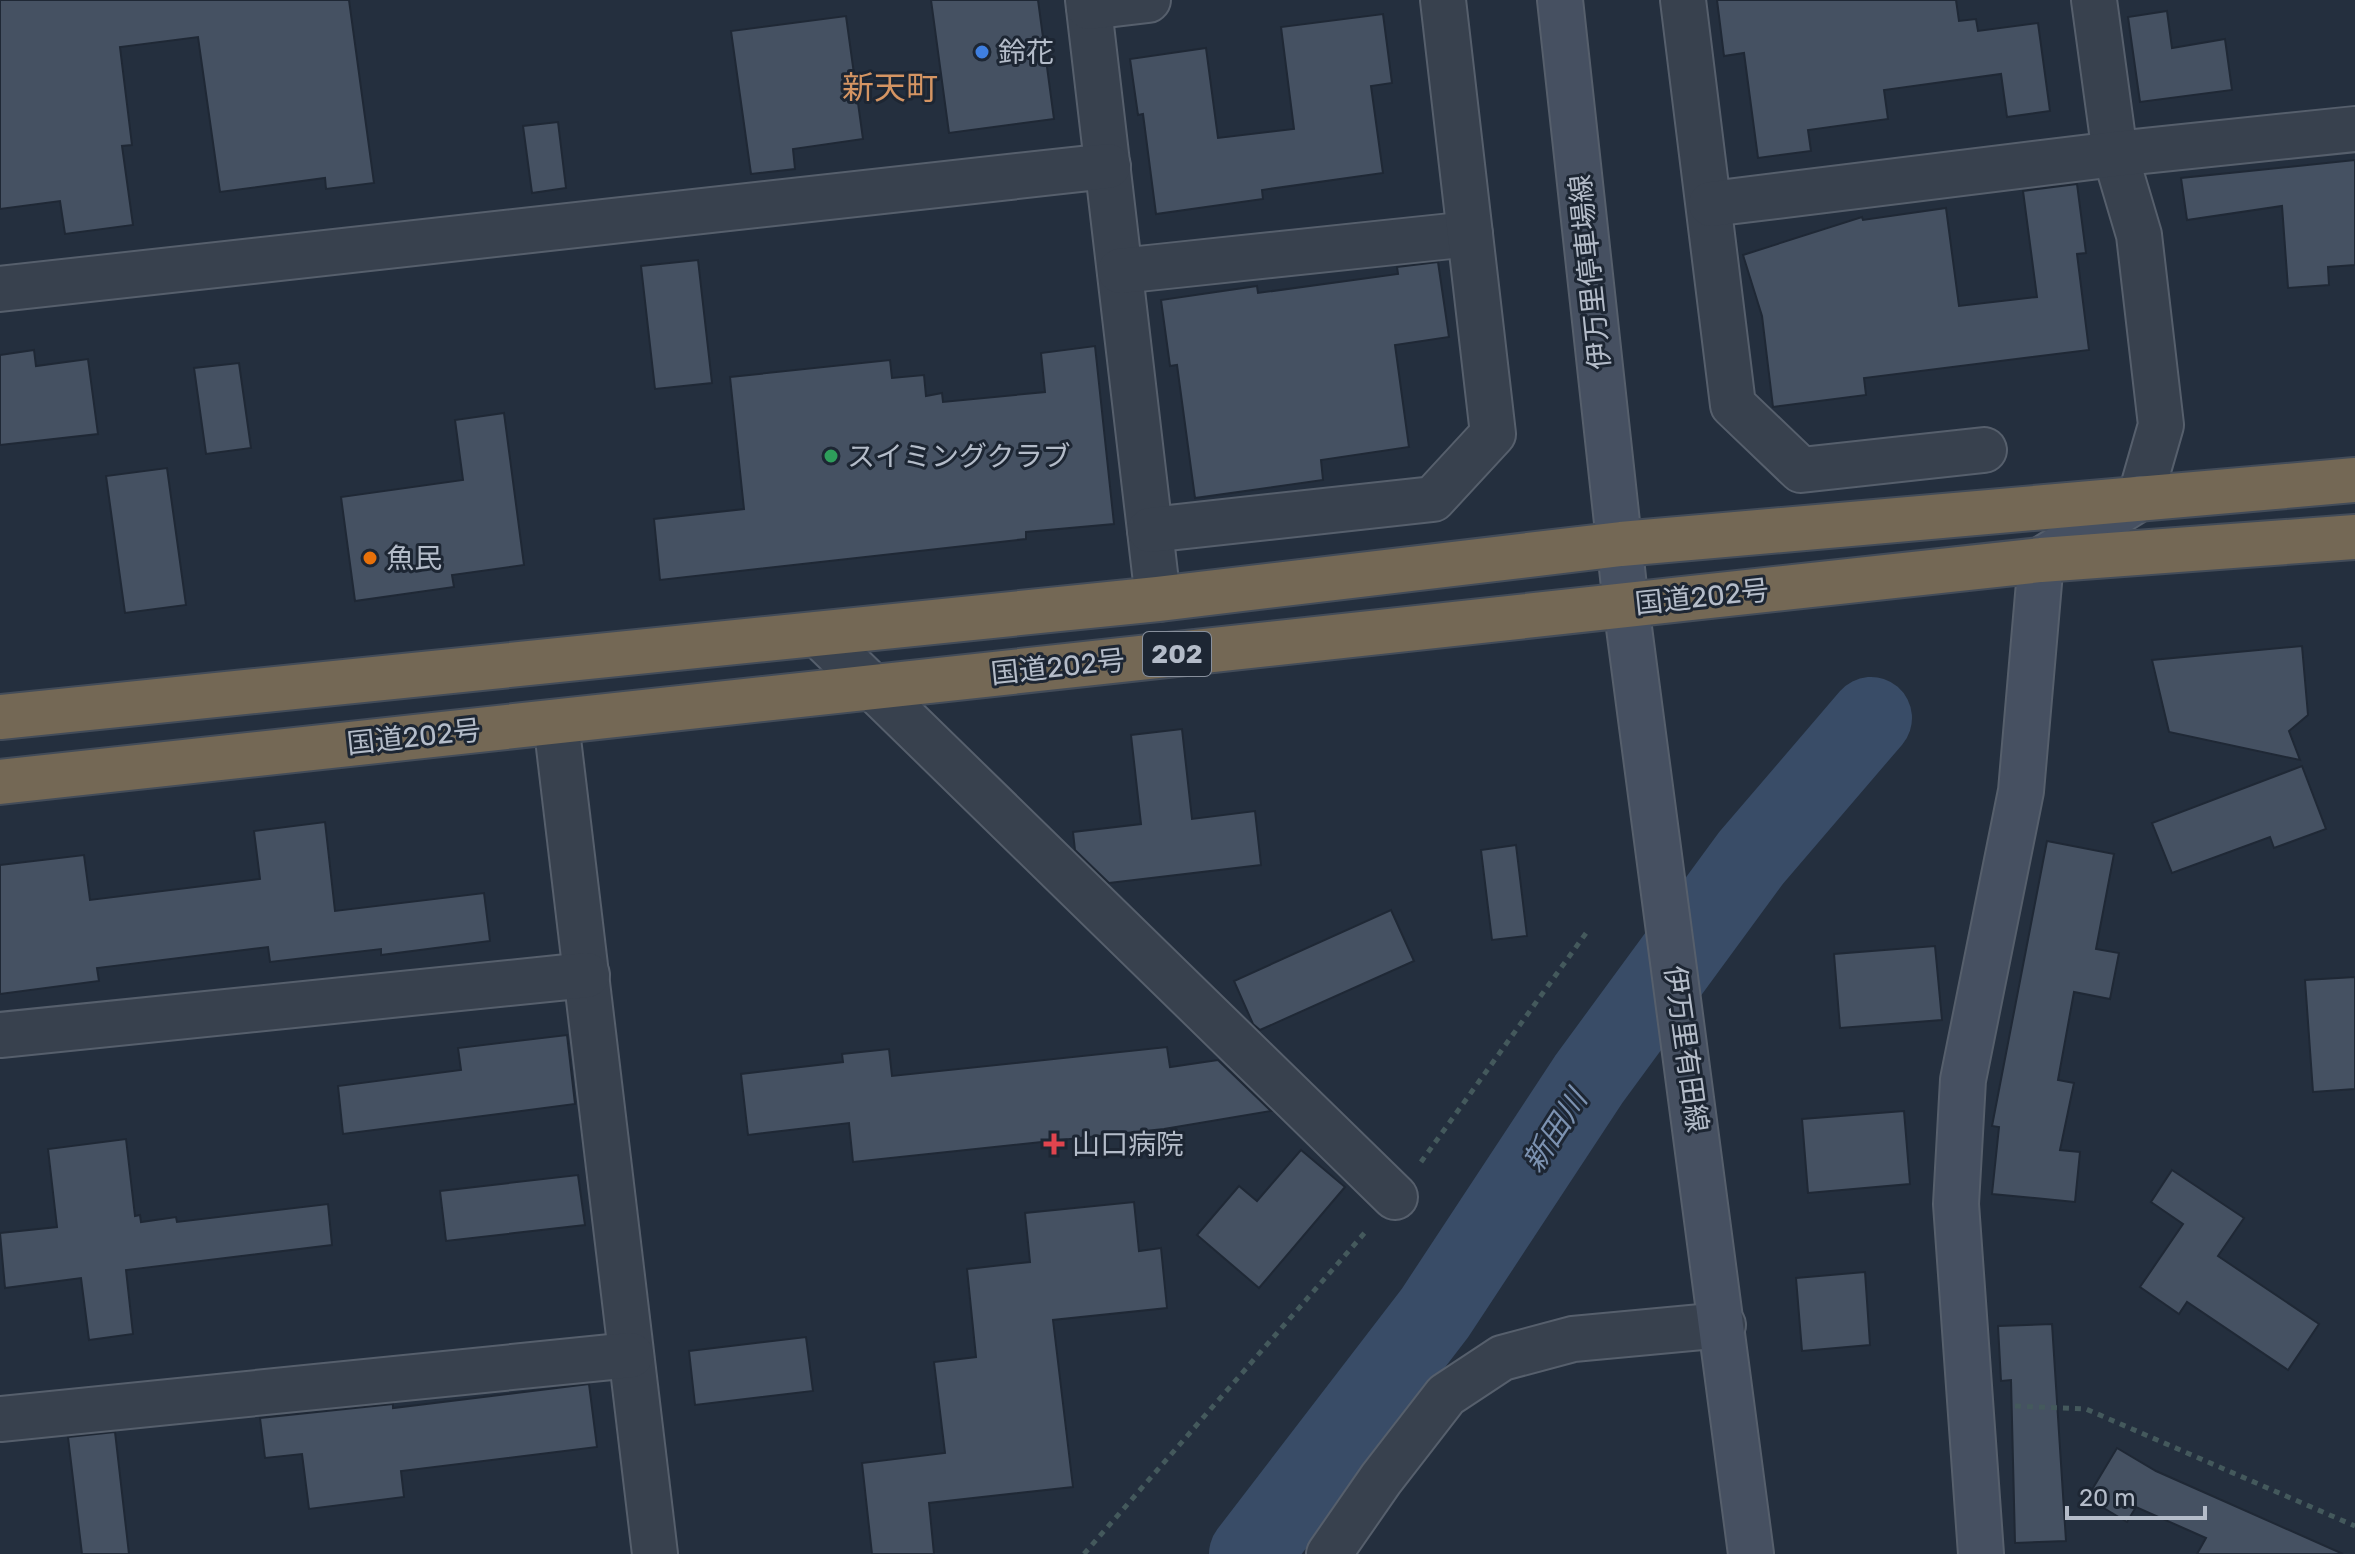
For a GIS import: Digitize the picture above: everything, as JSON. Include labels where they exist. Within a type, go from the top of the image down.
[{"type":"highway","name":"国道202号","points":[[0,717],[1158,599],[1621,544],[2355,480]]},
{"type":"highway","name":"国道202号","points":[[0,782],[2041,560],[2355,537]]},
{"type":"main road","name":"伊万里停車場線","points":[[1560,0],[1621,544]]},
{"type":"main road","points":[[1981,1554],[1956,1204],[1963,1080],[2021,791],[2041,560],[2140,498]]},
{"type":"main road","name":"伊万里有田線","points":[[1621,544],[1626,605],[1751,1554]]},
{"type":"street","points":[[1148,0],[1089,3],[1158,599]]},
{"type":"street","points":[[1150,530],[1433,499],[1493,434],[1443,0]]},
{"type":"street","points":[[1683,0],[1711,204],[1733,405],[1801,470],[1984,450]]},
{"type":"street","points":[[2094,0],[2115,154],[2139,235],[2161,425],[2140,498]]},
{"type":"street","points":[[1711,204],[2115,154],[2355,129]]},
{"type":"street","points":[[0,289],[1108,166]]},
{"type":"street","points":[[1120,271],[1470,234]]},
{"type":"street","points":[[818,634],[1395,1197]]},
{"type":"street","points":[[556,722],[655,1554]]},
{"type":"street","points":[[0,1035],[587,975]]},
{"type":"street","points":[[1329,1554],[1381,1479],[1446,1395],[1502,1358],[1573,1339],[1723,1325]]},
{"type":"street","points":[[0,1419],[631,1355]]},
{"type":"path","points":[[1084,1554],[1395,1197],[1589,929]]},
{"type":"path","points":[[1970,1404],[2086,1409],[2355,1526]]},
{"type":"building","points":[[0,0],[349,0],[374,183],[326,189],[325,178],[220,192],[198,37],[120,47],[132,145],[122,146],[133,225],[65,234],[60,201],[0,209]]},
{"type":"building","points":[[931,0],[1038,0],[1054,119],[949,133]]},
{"type":"building","points":[[1717,0],[1956,0],[1959,21],[1976,19],[1978,31],[2038,23],[2050,111],[2007,117],[2001,74],[1884,90],[1888,119],[1808,130],[1811,151],[1758,158],[1744,53],[1724,56]]},
{"type":"building","points":[[2167,11],[2172,48],[2225,39],[2232,90],[2140,102],[2128,17]]},
{"type":"building","points":[[1383,14],[1392,83],[1371,86],[1383,173],[1262,190],[1263,199],[1156,214],[1143,114],[1138,115],[1130,59],[1206,48],[1218,138],[1294,129],[1281,27]]},
{"type":"building","points":[[846,16],[863,139],[793,149],[795,169],[751,174],[731,31]]},
{"type":"building","points":[[558,122],[566,188],[532,193],[523,126]]},
{"type":"building","points":[[2355,160],[2355,265],[2328,267],[2329,285],[2288,288],[2282,206],[2187,220],[2181,178]]},
{"type":"building","points":[[2077,184],[2086,253],[2077,254],[2089,350],[1864,378],[1866,395],[1773,407],[1762,316],[1743,255],[1862,217],[1863,220],[1946,208],[1959,306],[2037,297],[2023,191]]},
{"type":"building","points":[[698,260],[712,383],[655,389],[641,266]]},
{"type":"building","points":[[1438,262],[1449,337],[1395,345],[1409,447],[1321,460],[1323,480],[1195,498],[1177,365],[1170,366],[1161,300],[1257,286],[1258,293],[1398,274],[1397,267]]},
{"type":"building","points":[[1095,346],[1114,524],[1026,532],[1026,539],[660,580],[654,519],[744,509],[730,377],[890,360],[892,378],[924,375],[926,396],[942,393],[943,402],[1045,392],[1041,353]]},
{"type":"building","points":[[34,350],[36,366],[88,359],[98,434],[0,445],[0,355]]},
{"type":"building","points":[[239,363],[251,448],[206,454],[194,368]]},
{"type":"building","points":[[504,413],[524,565],[452,575],[454,587],[355,601],[341,497],[463,480],[455,420]]},
{"type":"building","points":[[167,468],[186,605],[125,613],[106,476]]},
{"type":"building","points":[[2302,646],[2308,715],[2289,731],[2300,760],[2169,732],[2152,660]]},
{"type":"building","points":[[1182,729],[1192,819],[1255,811],[1261,865],[1109,883],[1075,850],[1073,832],[1141,824],[1131,735]]},
{"type":"building","points":[[2302,766],[2326,829],[2274,848],[2270,837],[2172,873],[2152,823]]},
{"type":"building","points":[[325,822],[335,911],[484,893],[490,941],[381,955],[381,949],[270,962],[268,947],[97,968],[99,981],[0,994],[0,865],[84,855],[90,900],[260,879],[254,831]]},
{"type":"building","points":[[2047,841],[2114,854],[2096,949],[2119,953],[2110,999],[2074,992],[2058,1080],[2074,1083],[2060,1150],[2080,1152],[2075,1202],[1992,1194],[1999,1127],[1992,1126]]},
{"type":"building","points":[[1516,845],[1527,936],[1492,940],[1481,850]]},
{"type":"building","points":[[1391,910],[1414,961],[1260,1030],[1253,1024],[1234,981]]},
{"type":"building","points":[[1935,946],[1942,1020],[1840,1028],[1834,954]]},
{"type":"building","points":[[2355,977],[2355,1089],[2313,1092],[2305,980]]},
{"type":"building","points":[[567,1035],[575,1104],[343,1134],[338,1086],[461,1070],[458,1048]]},
{"type":"building","points":[[1167,1047],[1170,1067],[1218,1060],[1271,1111],[1164,1129],[853,1162],[849,1123],[748,1135],[741,1074],[843,1062],[842,1054],[889,1049],[892,1076]]},
{"type":"building","points":[[1904,1111],[1910,1184],[1808,1193],[1802,1119]]},
{"type":"building","points":[[126,1139],[135,1216],[140,1215],[141,1222],[176,1217],[177,1222],[328,1204],[332,1245],[126,1270],[133,1334],[89,1340],[81,1278],[5,1288],[0,1233],[57,1227],[48,1149]]},
{"type":"building","points":[[1301,1150],[1345,1187],[1259,1288],[1197,1235],[1239,1186],[1257,1201]]},
{"type":"building","points":[[2172,1170],[2244,1218],[2218,1256],[2319,1324],[2288,1370],[2187,1302],[2179,1314],[2140,1287],[2183,1224],[2151,1202]]},
{"type":"building","points":[[578,1175],[585,1225],[446,1241],[440,1191]]},
{"type":"building","points":[[1134,1202],[1139,1251],[1161,1248],[1167,1308],[1053,1320],[1073,1487],[929,1503],[934,1554],[872,1554],[862,1463],[945,1453],[934,1362],[976,1357],[967,1269],[1030,1262],[1025,1213]]},
{"type":"building","points":[[1865,1272],[1870,1345],[1802,1351],[1796,1278]]},
{"type":"building","points":[[2052,1324],[2066,1541],[2015,1543],[2011,1380],[2001,1381],[1998,1326]]},
{"type":"building","points":[[806,1337],[813,1391],[695,1405],[689,1351]]},
{"type":"building","points":[[589,1384],[597,1447],[401,1471],[404,1497],[309,1509],[302,1454],[265,1458],[260,1418],[393,1404],[393,1408]]},
{"type":"building","points":[[115,1432],[129,1554],[82,1554],[68,1437]]},
{"type":"building","points":[[2117,1448],[2156,1471],[2343,1554],[2197,1554],[2206,1538],[2136,1507],[2127,1522],[2087,1498]]},
{"type":"waterway","name":"新田川","points":[[1250,1554],[1435,1313],[1589,1079],[1751,858],[1871,718]]},
{"type":"place","name":"鈴花","points":[[982,52]]},
{"type":"place","name":"スイミングクラブ","points":[[831,456]]},
{"type":"place","name":"魚民","points":[[370,558]]},
{"type":"place","name":"山口病院","points":[[1054,1144]]},
{"type":"district","name":"新天町","points":[[890,88]]}]
